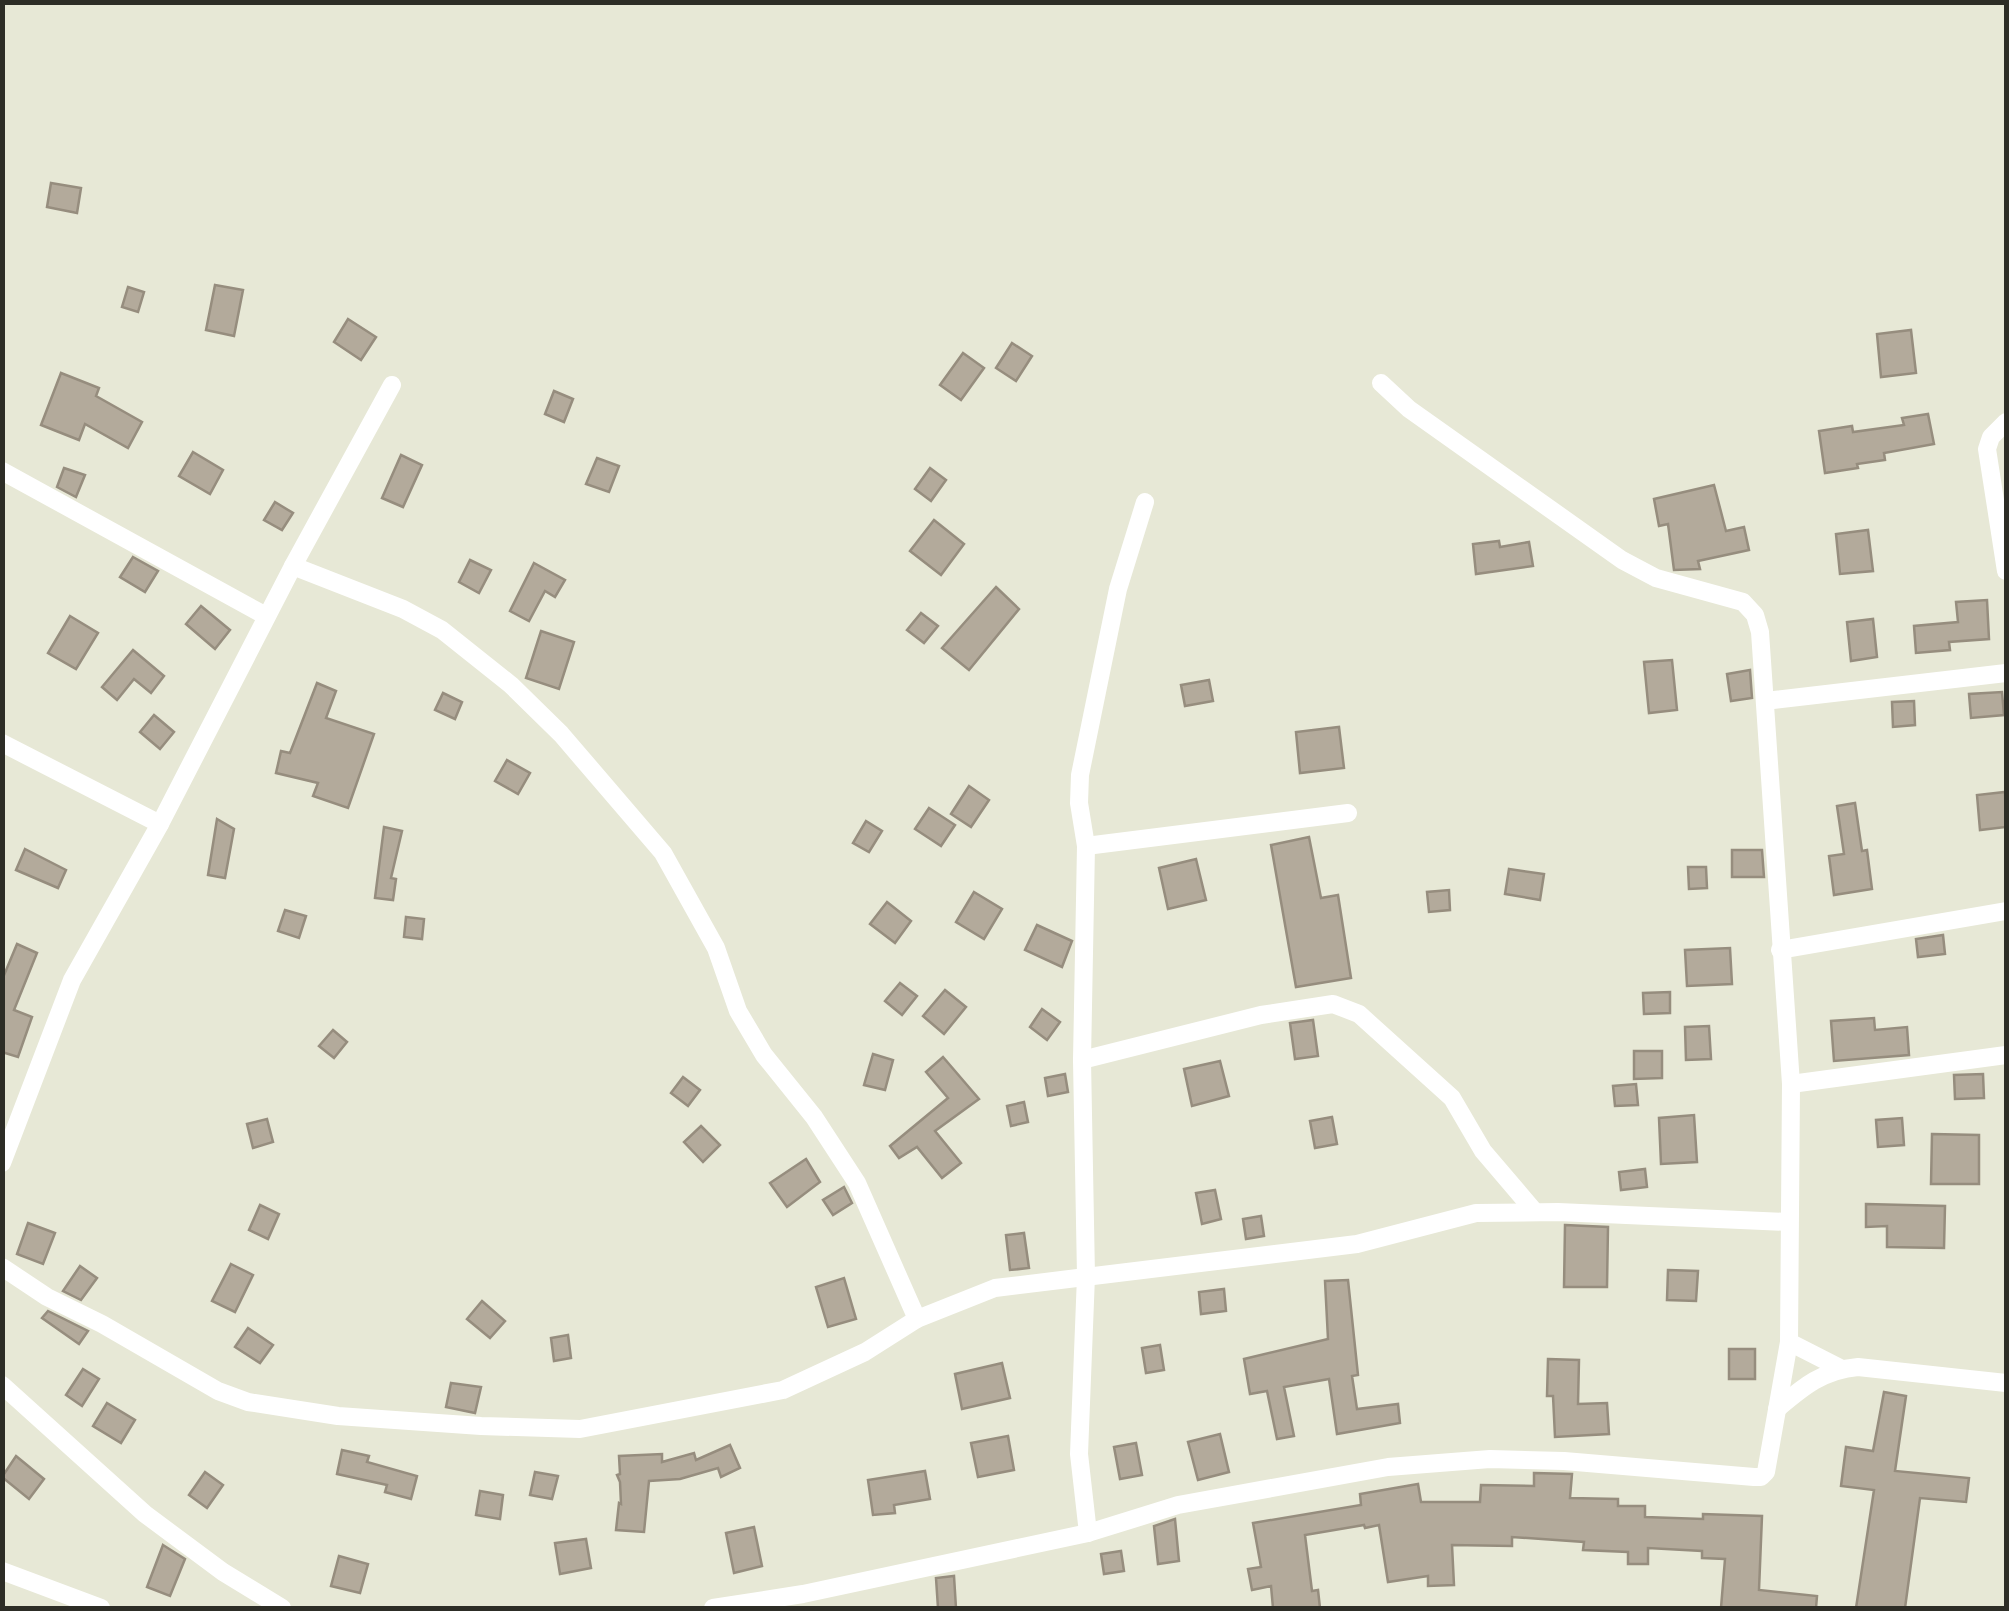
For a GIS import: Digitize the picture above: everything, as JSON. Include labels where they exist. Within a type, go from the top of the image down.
[{"type":"street","points":[[713,1608],[803,1594],[1088,1533],[1168,1507],[1388,1467],[1490,1460],[1564,1461],[1762,1477],[1769,1464],[1789,1342],[1792,1084],[1766,701],[1755,615],[1744,602],[1656,578],[1622,560],[1408,409],[1381,383]]},
{"type":"street","points":[[2,1163],[72,980],[160,824],[266,616],[392,385]]},
{"type":"street","points":[[2006,422],[1987,449],[2006,571]]},
{"type":"street","points":[[2,471],[266,616]]},
{"type":"street","points":[[1088,1533],[1079,1454],[1086,1276],[1082,1060],[1086,846],[1079,802],[1087,729],[1118,590],[1145,502]]},
{"type":"street","points":[[293,566],[442,630],[510,685],[560,734],[662,854],[716,948],[738,1012],[764,1055],[814,1116],[857,1183],[917,1318]]},
{"type":"street","points":[[1766,701],[2006,673]]},
{"type":"street","points":[[2,744],[160,824]]},
{"type":"street","points":[[1086,846],[1348,813]]},
{"type":"street","points":[[1780,950],[2006,911]]},
{"type":"street","points":[[1082,1060],[1260,1015],[1334,1004],[1345,1006],[1359,1014],[1452,1098],[1482,1151],[1535,1212]]},
{"type":"street","points":[[1792,1084],[2006,1054]]},
{"type":"street","points":[[2,1267],[48,1297],[218,1391],[248,1402],[338,1416],[481,1426],[600,1426],[783,1390],[865,1352],[917,1318],[995,1288],[1357,1244],[1476,1214],[1535,1212],[1788,1222]]},
{"type":"street","points":[[1789,1342],[1840,1368]]},
{"type":"street","points":[[1777,1409],[1812,1380],[1840,1368],[2006,1383]]},
{"type":"street","points":[[2,1385],[156,1522],[223,1572],[282,1608]]},
{"type":"street","points":[[2,1571],[101,1608]]},
{"type":"building","points":[[51,183],[81,188],[77,213],[47,207]]},
{"type":"building","points":[[215,285],[243,290],[234,336],[206,330]]},
{"type":"building","points":[[128,287],[144,292],[138,312],[122,307]]},
{"type":"building","points":[[348,319],[376,337],[361,360],[334,342]]},
{"type":"building","points":[[1911,330],[1916,373],[1881,377],[1877,334]]},
{"type":"building","points":[[1012,343],[1032,356],[1016,381],[996,368]]},
{"type":"building","points":[[963,353],[984,368],[961,400],[940,385]]},
{"type":"building","points":[[61,373],[99,388],[96,396],[142,422],[128,448],[85,424],[79,440],[41,425]]},
{"type":"building","points":[[554,391],[573,399],[564,422],[545,414]]},
{"type":"building","points":[[1928,414],[1934,444],[1884,453],[1885,460],[1825,473],[1819,431],[1852,426],[1853,432],[1904,425],[1902,418]]},
{"type":"building","points":[[193,452],[223,470],[210,494],[179,476]]},
{"type":"building","points":[[401,455],[422,465],[403,507],[382,498]]},
{"type":"building","points":[[597,458],[619,466],[609,492],[586,484]]},
{"type":"building","points":[[64,468],[85,475],[76,497],[57,487]]},
{"type":"building","points":[[930,468],[946,480],[931,501],[915,489]]},
{"type":"building","points":[[1714,485],[1726,531],[1744,527],[1749,550],[1698,561],[1700,569],[1674,570],[1668,524],[1659,526],[1654,499]]},
{"type":"building","points":[[275,502],[293,513],[282,530],[264,520]]},
{"type":"building","points":[[934,520],[964,544],[941,575],[910,551]]},
{"type":"building","points":[[1868,530],[1873,571],[1840,574],[1836,534]]},
{"type":"building","points":[[1499,541],[1500,547],[1529,542],[1533,566],[1476,574],[1473,544]]},
{"type":"building","points":[[133,557],[158,571],[145,592],[120,577]]},
{"type":"building","points":[[470,560],[491,570],[479,593],[459,582]]},
{"type":"building","points":[[534,563],[565,580],[555,597],[545,591],[529,621],[510,611]]},
{"type":"building","points":[[996,587],[1019,609],[969,670],[942,648]]},
{"type":"building","points":[[1987,600],[1989,639],[1949,642],[1950,650],[1916,653],[1914,626],[1958,622],[1956,602]]},
{"type":"building","points":[[201,606],[230,630],[215,649],[186,624]]},
{"type":"building","points":[[921,613],[938,626],[924,643],[907,630]]},
{"type":"building","points":[[70,616],[98,633],[76,669],[48,653]]},
{"type":"building","points":[[1873,619],[1877,657],[1851,661],[1847,622]]},
{"type":"building","points":[[541,631],[574,642],[559,689],[526,678]]},
{"type":"building","points":[[133,650],[164,676],[151,693],[134,679],[117,700],[102,687]]},
{"type":"building","points":[[1672,660],[1677,710],[1649,713],[1644,662]]},
{"type":"building","points":[[1750,670],[1752,698],[1731,701],[1727,674]]},
{"type":"building","points":[[1209,680],[1213,701],[1185,706],[1181,685]]},
{"type":"building","points":[[317,683],[336,691],[326,718],[374,734],[348,808],[313,796],[318,783],[276,773],[281,751],[290,753]]},
{"type":"building","points":[[2002,692],[2004,715],[1971,718],[1969,694]]},
{"type":"building","points":[[443,693],[462,702],[455,719],[435,710]]},
{"type":"building","points":[[1914,701],[1915,725],[1893,727],[1892,702]]},
{"type":"building","points":[[154,715],[174,732],[160,749],[140,732]]},
{"type":"building","points":[[1339,727],[1344,768],[1300,773],[1296,732]]},
{"type":"building","points":[[507,760],[530,773],[518,794],[495,781]]},
{"type":"building","points":[[969,786],[989,800],[971,827],[951,814]]},
{"type":"building","points":[[2005,792],[2006,827],[1980,830],[1977,795]]},
{"type":"building","points":[[1855,803],[1872,889],[1834,895],[1829,856],[1844,854],[1837,806]]},
{"type":"building","points":[[929,808],[955,825],[941,846],[915,829]]},
{"type":"building","points":[[217,819],[234,829],[225,878],[208,875]]},
{"type":"building","points":[[866,821],[882,831],[869,852],[853,843]]},
{"type":"building","points":[[384,827],[402,831],[391,878],[396,879],[393,900],[375,898]]},
{"type":"building","points":[[1309,837],[1321,898],[1338,895],[1351,978],[1296,987],[1271,845]]},
{"type":"building","points":[[25,849],[66,870],[58,888],[16,870]]},
{"type":"building","points":[[1732,850],[1762,850],[1764,877],[1732,877]]},
{"type":"building","points":[[1196,859],[1206,900],[1168,909],[1159,868]]},
{"type":"building","points":[[1688,867],[1706,867],[1707,888],[1689,889]]},
{"type":"building","points":[[1509,869],[1544,874],[1540,900],[1505,894]]},
{"type":"building","points":[[1449,890],[1450,910],[1429,912],[1427,892]]},
{"type":"building","points":[[974,892],[1002,909],[984,939],[956,922]]},
{"type":"building","points":[[887,902],[911,921],[895,943],[870,924]]},
{"type":"building","points":[[285,910],[306,916],[299,938],[278,931]]},
{"type":"building","points":[[406,917],[424,919],[422,939],[404,937]]},
{"type":"building","points":[[1037,925],[1072,941],[1062,967],[1025,950]]},
{"type":"building","points":[[1943,935],[1945,954],[1918,957],[1916,939]]},
{"type":"building","points":[[17,944],[37,953],[14,1010],[32,1017],[18,1057],[2,1052],[2,980]]},
{"type":"building","points":[[1730,948],[1732,984],[1687,986],[1685,950]]},
{"type":"building","points":[[900,983],[917,996],[902,1015],[885,1001]]},
{"type":"building","points":[[945,990],[966,1007],[944,1034],[923,1016]]},
{"type":"building","points":[[1670,992],[1670,1013],[1644,1014],[1643,993]]},
{"type":"building","points":[[1042,1009],[1060,1022],[1047,1040],[1030,1027]]},
{"type":"building","points":[[1874,1018],[1875,1030],[1907,1027],[1909,1055],[1834,1061],[1831,1021]]},
{"type":"building","points":[[1313,1020],[1318,1056],[1295,1059],[1290,1023]]},
{"type":"building","points":[[1709,1026],[1711,1059],[1686,1060],[1685,1027]]},
{"type":"building","points":[[333,1030],[347,1042],[334,1058],[319,1046]]},
{"type":"building","points":[[1634,1051],[1662,1051],[1662,1078],[1634,1079]]},
{"type":"building","points":[[873,1054],[893,1060],[885,1090],[864,1085]]},
{"type":"building","points":[[943,1057],[979,1099],[935,1131],[961,1163],[942,1178],[917,1147],[899,1158],[890,1146],[948,1098],[926,1072]]},
{"type":"building","points":[[1220,1061],[1229,1096],[1192,1106],[1184,1069]]},
{"type":"building","points":[[1065,1074],[1068,1092],[1048,1096],[1045,1078]]},
{"type":"building","points":[[1983,1074],[1984,1098],[1955,1099],[1954,1075]]},
{"type":"building","points":[[683,1077],[700,1090],[688,1106],[671,1093]]},
{"type":"building","points":[[1636,1084],[1638,1105],[1615,1106],[1613,1086]]},
{"type":"building","points":[[1024,1102],[1028,1122],[1011,1126],[1007,1106]]},
{"type":"building","points":[[1694,1115],[1697,1162],[1661,1164],[1659,1118]]},
{"type":"building","points":[[1332,1117],[1337,1144],[1315,1148],[1310,1121]]},
{"type":"building","points":[[1902,1118],[1904,1145],[1878,1147],[1876,1120]]},
{"type":"building","points":[[267,1119],[273,1142],[253,1148],[247,1124]]},
{"type":"building","points":[[701,1126],[720,1145],[703,1162],[684,1142]]},
{"type":"building","points":[[1932,1134],[1979,1135],[1979,1184],[1931,1184]]},
{"type":"building","points":[[806,1159],[820,1182],[787,1207],[770,1183]]},
{"type":"building","points":[[1645,1169],[1647,1187],[1621,1190],[1619,1172]]},
{"type":"building","points":[[844,1187],[852,1203],[833,1215],[823,1200]]},
{"type":"building","points":[[1215,1190],[1221,1219],[1202,1224],[1196,1193]]},
{"type":"building","points":[[1866,1204],[1945,1206],[1944,1248],[1887,1247],[1887,1226],[1866,1227]]},
{"type":"building","points":[[260,1205],[279,1214],[268,1239],[249,1230]]},
{"type":"building","points":[[1261,1216],[1264,1236],[1246,1239],[1243,1219]]},
{"type":"building","points":[[28,1223],[55,1233],[43,1264],[17,1254]]},
{"type":"building","points":[[1565,1225],[1608,1227],[1607,1287],[1564,1287]]},
{"type":"building","points":[[1024,1233],[1029,1268],[1010,1270],[1006,1235]]},
{"type":"building","points":[[231,1264],[253,1275],[235,1312],[212,1301]]},
{"type":"building","points":[[80,1266],[97,1278],[81,1300],[63,1291]]},
{"type":"building","points":[[1668,1270],[1698,1271],[1696,1301],[1667,1300]]},
{"type":"building","points":[[844,1278],[856,1319],[828,1327],[816,1287]]},
{"type":"building","points":[[1348,1280],[1358,1375],[1352,1376],[1357,1409],[1398,1404],[1400,1423],[1337,1434],[1329,1379],[1284,1387],[1294,1436],[1277,1439],[1267,1391],[1250,1394],[1244,1359],[1328,1339],[1325,1281]]},
{"type":"building","points":[[1224,1289],[1226,1311],[1201,1314],[1199,1292]]},
{"type":"building","points":[[482,1301],[505,1321],[490,1338],[467,1319]]},
{"type":"building","points":[[48,1311],[88,1331],[79,1344],[42,1318]]},
{"type":"building","points":[[248,1328],[273,1345],[260,1363],[235,1347]]},
{"type":"building","points":[[568,1335],[571,1358],[554,1361],[551,1338]]},
{"type":"building","points":[[1160,1345],[1164,1370],[1146,1373],[1142,1348]]},
{"type":"building","points":[[1729,1349],[1755,1349],[1755,1379],[1729,1379]]},
{"type":"building","points":[[1548,1359],[1579,1360],[1578,1404],[1607,1403],[1609,1434],[1555,1437],[1553,1396],[1547,1396]]},
{"type":"building","points":[[1002,1363],[1010,1398],[962,1409],[955,1374]]},
{"type":"building","points":[[83,1369],[99,1379],[82,1406],[66,1395]]},
{"type":"building","points":[[451,1383],[481,1387],[475,1413],[446,1407]]},
{"type":"building","points":[[1884,1392],[1906,1396],[1895,1471],[1969,1478],[1966,1502],[1920,1498],[1905,1608],[1856,1608],[1874,1490],[1841,1486],[1846,1447],[1873,1451]]},
{"type":"building","points":[[107,1403],[135,1420],[121,1443],[93,1426]]},
{"type":"building","points":[[1220,1434],[1229,1472],[1198,1480],[1188,1442]]},
{"type":"building","points":[[1008,1436],[1014,1470],[978,1477],[971,1443]]},
{"type":"building","points":[[1136,1443],[1142,1475],[1120,1479],[1114,1447]]},
{"type":"building","points":[[730,1445],[740,1468],[721,1477],[718,1468],[680,1479],[649,1481],[644,1532],[616,1530],[621,1504],[619,1456],[662,1454],[662,1462],[694,1453],[696,1460]]},
{"type":"building","points":[[342,1450],[369,1456],[367,1462],[417,1476],[411,1499],[385,1492],[387,1485],[337,1474]]},
{"type":"building","points":[[16,1456],[44,1479],[29,1499],[2,1477]]},
{"type":"building","points":[[925,1471],[930,1499],[894,1505],[895,1513],[873,1515],[868,1480]]},
{"type":"building","points":[[205,1472],[223,1485],[207,1508],[189,1495]]},
{"type":"building","points":[[535,1472],[558,1476],[552,1499],[530,1495]]},
{"type":"building","points":[[1534,1473],[1572,1474],[1570,1498],[1618,1499],[1618,1506],[1645,1506],[1645,1517],[1762,1516],[1759,1590],[1817,1596],[1816,1608],[1721,1608],[1725,1559],[1702,1558],[1702,1551],[1648,1548],[1648,1564],[1628,1564],[1628,1552],[1583,1550],[1584,1542],[1512,1537],[1512,1546],[1452,1545],[1454,1585],[1428,1586],[1428,1576],[1388,1582],[1379,1525],[1305,1535],[1312,1591],[1318,1590],[1320,1608],[1273,1608],[1271,1586],[1252,1590],[1248,1569],[1261,1567],[1253,1523],[1361,1505],[1360,1494],[1418,1484],[1421,1502],[1480,1502],[1481,1485],[1534,1486]]},
{"type":"building","points":[[480,1491],[503,1495],[500,1519],[476,1515]]},
{"type":"building","points":[[1175,1519],[1179,1561],[1158,1564],[1154,1526]]},
{"type":"building","points":[[754,1527],[762,1566],[734,1573],[726,1533]]},
{"type":"building","points":[[586,1539],[591,1568],[560,1574],[555,1543]]},
{"type":"building","points":[[163,1545],[185,1559],[170,1596],[147,1587]]},
{"type":"building","points":[[1121,1551],[1124,1571],[1104,1574],[1101,1554]]},
{"type":"building","points":[[339,1556],[368,1564],[360,1593],[331,1586]]},
{"type":"building","points":[[954,1576],[956,1608],[938,1608],[936,1578]]}]
